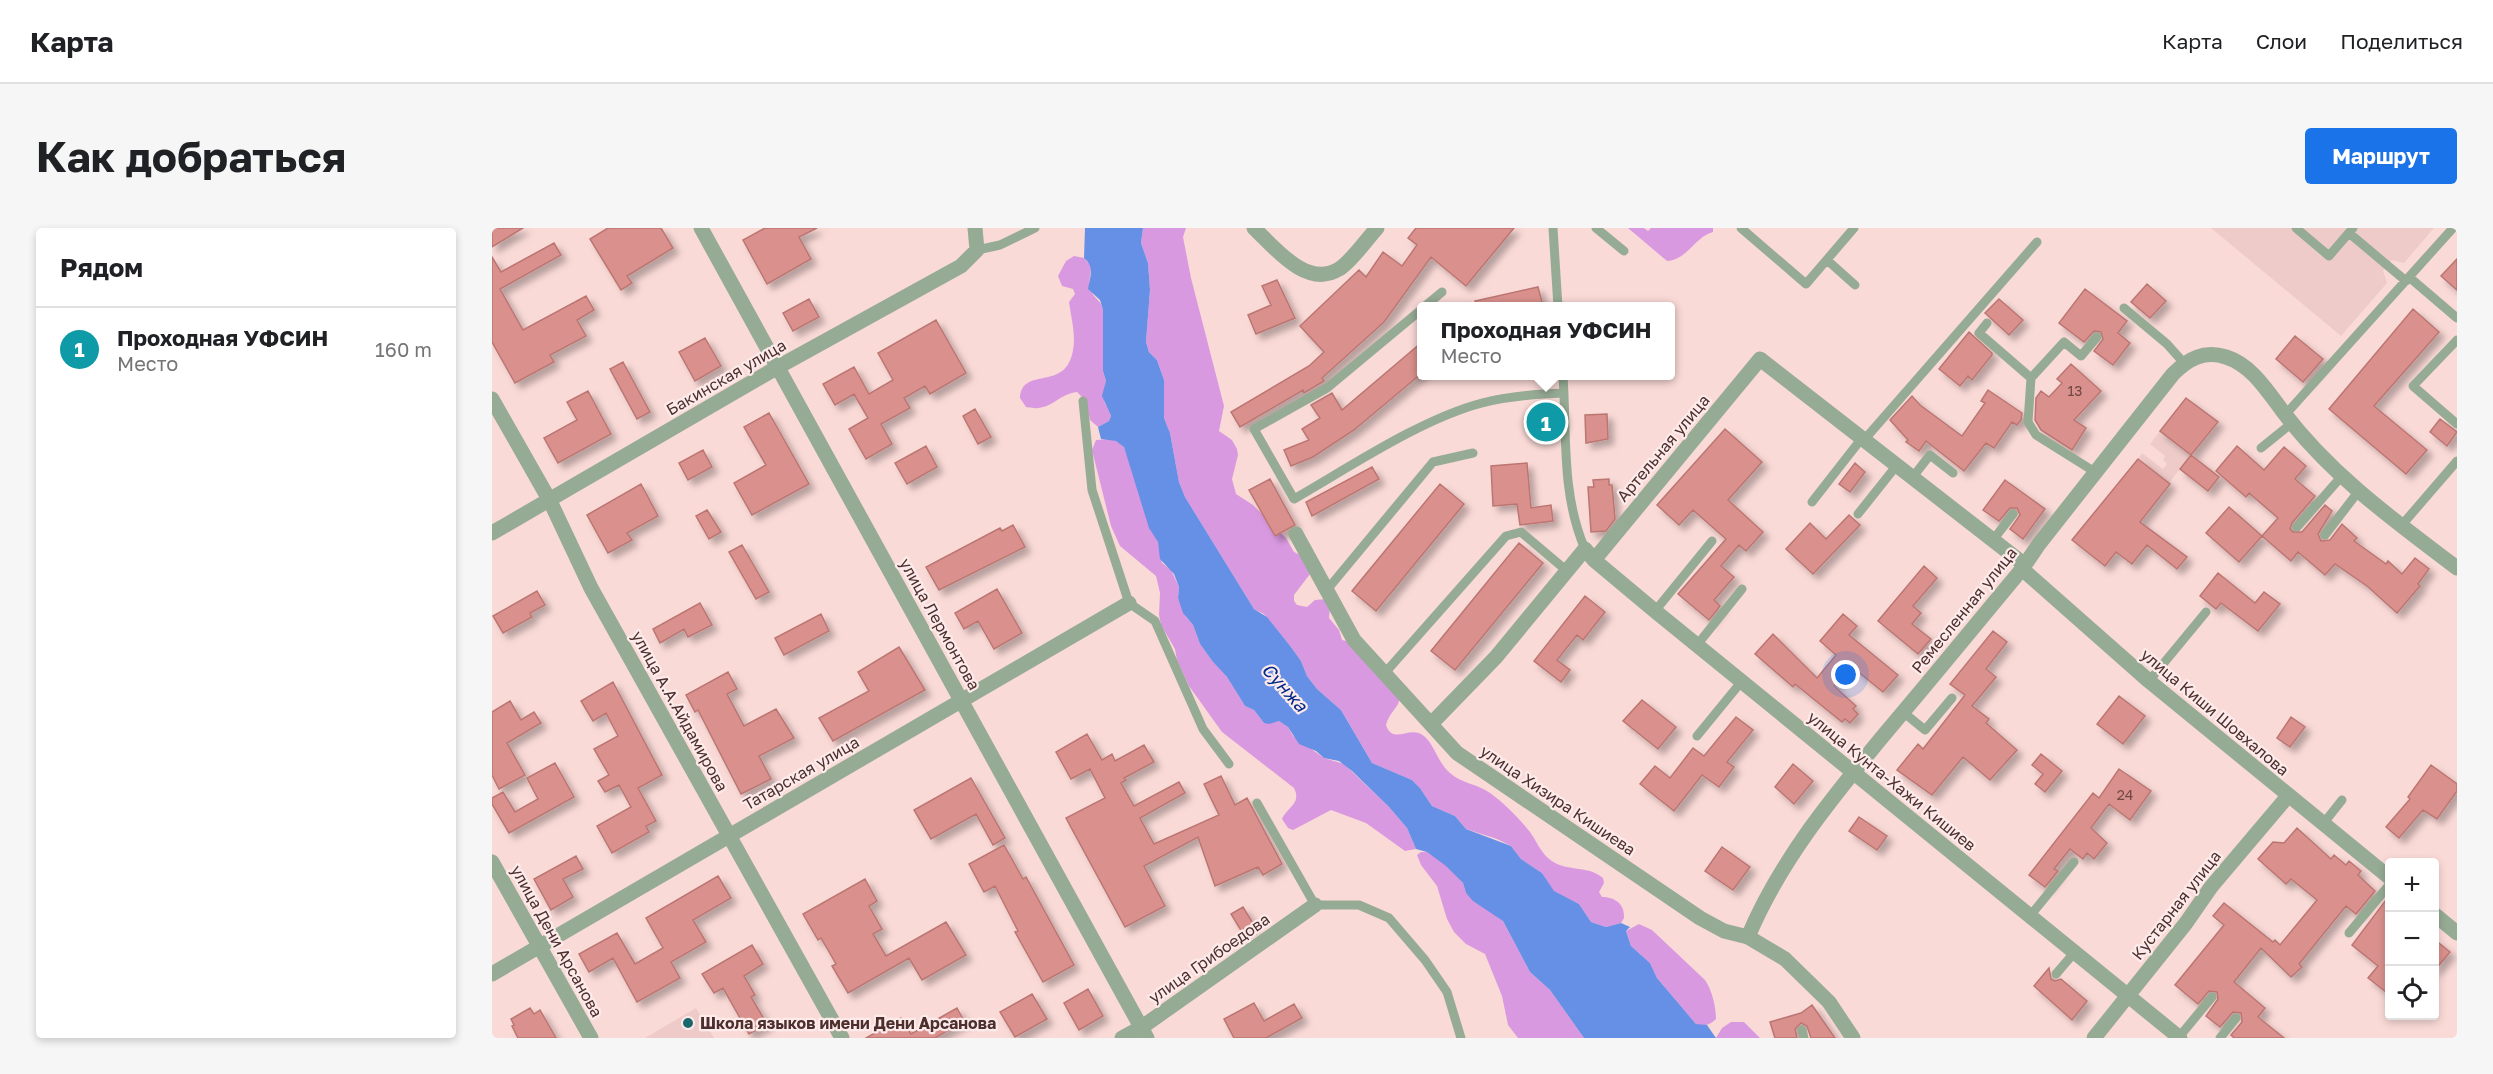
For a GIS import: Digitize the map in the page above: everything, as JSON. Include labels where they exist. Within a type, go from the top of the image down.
[{"type":"street","name":"улица Лермонтова","points":[[700,228],[1144,1032]]},
{"type":"street","points":[[975,228],[977,250]]},
{"type":"street","points":[[1254,228],[1286,259],[1305,272],[1326,274],[1340,269],[1377,228]]},
{"type":"street","name":"Бакинская улица","points":[[492,534],[778,367],[961,266],[977,250]]},
{"type":"street","points":[[2184,363],[2197,356],[2212,354],[2241,364],[2256,377],[2322,459],[2341,477],[2457,568]]},
{"type":"street","name":"улица Киши Шовхалова","points":[[1760,359],[1993,540],[2149,681],[2385,874]]},
{"type":"street","name":"Артельная улица","points":[[1431,724],[1496,657],[1567,571],[1589,555],[1760,359]]},
{"type":"street","name":"Ремесленная улица","points":[[1748,937],[1762,902],[1776,877],[1854,772],[2023,567],[2095,472],[2184,363]]},
{"type":"street","name":"улица А.А.Айдамирова","points":[[492,399],[550,501],[591,588],[842,1038]]},
{"type":"street","name":"улица Хизира Кишиева","points":[[1296,534],[1354,640],[1457,753],[1679,905],[1724,931],[1748,937],[1785,959],[1829,1002],[1853,1038]]},
{"type":"street","name":"улица Кунта-Хажи Кишиев","points":[[1589,555],[1654,611],[2179,1038]]},
{"type":"street","name":"Татарская улица","points":[[492,974],[1129,603]]},
{"type":"street","name":"Кустарная улица","points":[[2094,1038],[2193,908],[2288,796]]},
{"type":"street","name":"улица Дени Арсанова","points":[[492,862],[591,1038]]},
{"type":"street","name":"улица Грибоедова","points":[[1122,1038],[1144,1032],[1315,905]]},
{"type":"street","points":[[2439,918],[2457,933]]},
{"type":"lane","points":[[977,250],[1000,245],[1035,228]]},
{"type":"lane","points":[[1553,228],[1558,302]]},
{"type":"lane","points":[[1596,228],[1623,251]]},
{"type":"lane","points":[[1741,228],[1806,284],[1854,228]]},
{"type":"lane","points":[[2296,228],[2329,256],[2351,230],[2407,279],[2457,318]]},
{"type":"lane","points":[[2261,448],[2289,419],[2452,228]]},
{"type":"lane","points":[[1812,502],[1863,439],[2037,242]]},
{"type":"lane","points":[[1827,260],[1855,285]]},
{"type":"lane","points":[[1430,302],[1442,292]]},
{"type":"lane","points":[[2124,308],[2167,344],[2184,363]]},
{"type":"lane","points":[[1417,313],[1327,388],[1254,429],[1294,499],[1436,420],[1480,404],[1510,397],[1564,393]]},
{"type":"lane","points":[[1987,323],[1979,333],[2031,378]]},
{"type":"lane","points":[[2095,472],[2036,435],[2028,422],[2031,378],[2064,342],[2081,356],[2097,337]]},
{"type":"lane","points":[[2457,340],[2413,386],[2457,424]]},
{"type":"lane","points":[[1563,380],[1570,508],[1589,555]]},
{"type":"lane","points":[[1083,401],[1092,490],[1129,603],[1155,621],[1203,729],[1229,764]]},
{"type":"lane","points":[[1326,591],[1433,462],[1473,453]]},
{"type":"lane","points":[[1912,478],[1930,455],[1953,473]]},
{"type":"lane","points":[[2401,526],[2457,461]]},
{"type":"lane","points":[[1858,514],[1897,465]]},
{"type":"lane","points":[[2297,527],[2341,477]]},
{"type":"lane","points":[[2325,536],[2358,492]]},
{"type":"lane","points":[[1993,540],[2013,514]]},
{"type":"lane","points":[[1384,674],[1506,536],[1521,532],[1567,571]]},
{"type":"lane","points":[[1654,611],[1712,541]]},
{"type":"lane","points":[[1697,645],[1743,589]]},
{"type":"lane","points":[[2149,681],[2206,612]]},
{"type":"lane","points":[[1697,736],[1742,681]]},
{"type":"lane","points":[[1903,712],[1925,730],[1952,698]]},
{"type":"lane","points":[[2323,824],[2342,800]]},
{"type":"lane","points":[[1257,803],[1315,905],[1359,904],[1389,918],[1425,960],[1447,992],[1461,1038]]},
{"type":"lane","points":[[2030,916],[2074,862]]},
{"type":"lane","points":[[2349,933],[2385,890]]},
{"type":"lane","points":[[2056,974],[2074,953]]},
{"type":"lane","points":[[2179,1038],[2212,997]]},
{"type":"lane","points":[[2220,1038],[2236,1018]]},
{"type":"shaded area","points":[[1143,228],[1186,228],[1183,237],[1191,278],[1224,406],[1219,431],[1232,440],[1237,449],[1238,455],[1232,479],[1236,494],[1253,505],[1286,538],[1294,552],[1311,560],[1310,574],[1294,595],[1294,601],[1297,605],[1307,607],[1315,600],[1326,599],[1330,607],[1329,618],[1339,630],[1342,640],[1347,641],[1399,697],[1386,725],[1389,731],[1397,735],[1413,732],[1424,736],[1450,773],[1485,790],[1501,801],[1526,827],[1543,852],[1554,863],[1590,871],[1603,878],[1604,883],[1599,892],[1602,897],[1611,898],[1621,905],[1624,918],[1621,923],[1606,927],[1591,922],[1579,904],[1553,891],[1542,873],[1521,859],[1511,846],[1466,829],[1455,816],[1432,806],[1412,780],[1372,763],[1341,710],[1317,689],[1291,647],[1264,614],[1254,609],[1185,497],[1179,482],[1170,433],[1164,418],[1164,380],[1157,360],[1149,352],[1146,342],[1150,290],[1148,263],[1141,243]]},
{"type":"shaded area","points":[[1628,228],[1644,228],[1648,231],[1651,228],[1713,228],[1713,232],[1700,239],[1686,253],[1667,261]]},
{"type":"shaded area","points":[[2211,228],[2434,228],[2404,263],[2392,260],[2383,271],[2387,283],[2341,336]]},
{"type":"shaded area","points":[[1074,256],[1084,258],[1091,266],[1089,283],[1103,310],[1103,371],[1106,381],[1104,401],[1111,416],[1109,421],[1098,427],[1090,420],[1086,401],[1077,392],[1070,393],[1048,405],[1035,408],[1026,407],[1020,398],[1023,388],[1028,383],[1054,375],[1062,371],[1069,363],[1074,338],[1069,302],[1075,294],[1073,289],[1062,286],[1058,276],[1066,261]]},
{"type":"shaded area","points":[[2160,431],[2191,455],[2169,483],[2138,459],[2142,453],[2163,469],[2167,464],[2163,460],[2165,456],[2150,444]]},
{"type":"shaded area","points":[[1111,439],[1121,443],[1124,447],[1158,542],[1162,563],[1171,570],[1179,587],[1178,598],[1186,617],[1193,625],[1200,644],[1227,677],[1245,706],[1254,710],[1264,723],[1279,721],[1288,727],[1293,736],[1324,758],[1344,764],[1389,807],[1407,828],[1416,849],[1405,851],[1366,823],[1331,810],[1293,830],[1288,828],[1282,819],[1295,802],[1294,788],[1222,732],[1189,686],[1177,660],[1175,649],[1161,625],[1160,593],[1156,576],[1120,546],[1111,526],[1092,450],[1096,440]]},
{"type":"shaded area","points":[[1427,852],[1446,865],[1463,883],[1466,893],[1503,921],[1530,972],[1550,990],[1584,1038],[1518,1038],[1508,1025],[1502,996],[1485,954],[1466,944],[1454,932],[1447,919],[1437,886],[1421,865],[1417,855]]},
{"type":"shaded area","points":[[1639,924],[1652,930],[1705,980],[1714,1004],[1716,1019],[1714,1021],[1704,1025],[1696,1024],[1657,978],[1650,963],[1631,946],[1626,931]]},
{"type":"shaded area","name":"Школа языков имени Дени Арсанова","points":[[696,1008],[714,1038],[645,1038]]},
{"type":"shaded area","points":[[1731,1022],[1744,1022],[1760,1038],[1716,1038],[1722,1028]]},
{"type":"water","name":"Сунжа","points":[[1085,228],[1143,228],[1141,243],[1148,263],[1150,290],[1146,342],[1149,352],[1157,360],[1164,380],[1164,418],[1170,433],[1179,482],[1185,497],[1254,609],[1267,617],[1301,661],[1307,676],[1317,689],[1341,710],[1372,763],[1412,780],[1432,806],[1455,816],[1466,829],[1511,846],[1521,859],[1542,873],[1554,891],[1579,904],[1591,922],[1606,927],[1621,923],[1630,927],[1626,931],[1631,946],[1650,963],[1657,978],[1696,1024],[1707,1025],[1716,1038],[1584,1038],[1550,990],[1530,972],[1503,921],[1473,901],[1466,893],[1463,883],[1446,866],[1427,852],[1416,849],[1407,828],[1389,807],[1339,761],[1324,758],[1316,751],[1299,744],[1288,727],[1279,721],[1264,723],[1254,710],[1245,706],[1227,677],[1200,644],[1193,625],[1183,613],[1178,598],[1179,587],[1174,574],[1160,559],[1158,542],[1149,528],[1124,447],[1116,441],[1101,439],[1098,427],[1109,421],[1111,416],[1102,396],[1106,381],[1103,371],[1103,310],[1100,300],[1088,289],[1091,272],[1090,265],[1084,258]]},
{"type":"building","points":[[492,228],[523,228],[492,247]]},
{"type":"building","points":[[608,228],[661,228],[673,248],[627,276],[632,283],[621,290],[590,239]]},
{"type":"building","points":[[765,228],[817,228],[799,237],[811,259],[767,284],[743,240]]},
{"type":"building","points":[[1416,228],[1514,228],[1466,286],[1431,257],[1384,322],[1322,378],[1324,381],[1304,393],[1303,390],[1240,427],[1231,412],[1309,366],[1324,352],[1300,326],[1359,270],[1366,277],[1383,252],[1402,266],[1417,245],[1408,238]]},
{"type":"building","points":[[554,243],[561,255],[500,289],[523,330],[586,296],[594,310],[577,320],[586,336],[550,355],[554,362],[515,383],[492,342],[492,257],[501,272]]},
{"type":"building","points":[[2457,259],[2457,290],[2441,276]]},
{"type":"building","points":[[1277,280],[1295,318],[1256,334],[1248,315],[1271,305],[1262,286]]},
{"type":"building","points":[[2147,284],[2166,301],[2150,318],[2131,302]]},
{"type":"building","points":[[1538,287],[1542,302],[1475,302]]},
{"type":"building","points":[[2085,289],[2127,321],[2118,333],[2130,343],[2113,365],[2094,351],[2103,339],[2101,332],[2094,331],[2084,342],[2059,323]]},
{"type":"building","points":[[809,299],[819,317],[793,331],[783,313]]},
{"type":"building","points":[[1999,299],[2023,320],[2009,335],[1985,313]]},
{"type":"building","points":[[2413,309],[2439,332],[2374,406],[2427,450],[2406,474],[2329,409]]},
{"type":"building","points":[[936,320],[966,373],[930,394],[925,386],[904,398],[910,408],[881,424],[892,444],[866,459],[849,429],[868,418],[854,394],[835,405],[823,384],[854,367],[869,394],[893,380],[878,353]]},
{"type":"building","points":[[1969,332],[1992,355],[1972,380],[1968,376],[1960,386],[1939,369]]},
{"type":"building","points":[[2295,336],[2323,359],[2303,382],[2276,359]]},
{"type":"building","points":[[705,338],[721,366],[695,381],[679,352]]},
{"type":"building","points":[[1417,346],[1417,377],[1354,430],[1313,457],[1291,466],[1284,450],[1309,440],[1302,429],[1320,418],[1311,405],[1332,393],[1342,410]]},
{"type":"building","points":[[623,362],[650,412],[637,419],[610,369]]},
{"type":"building","points":[[2071,364],[2101,391],[2074,420],[2086,428],[2072,450],[2041,430],[2035,420],[2036,398],[2041,391],[2049,397],[2062,383],[2057,379]]},
{"type":"building","points":[[1988,390],[2022,413],[2021,420],[2017,425],[2012,422],[1994,448],[1986,443],[1964,471],[1926,441],[1919,451],[1906,442],[1908,440],[1890,420],[1912,396],[1920,405],[1962,436],[1985,403],[1981,401]]},
{"type":"building","points":[[588,391],[611,434],[558,463],[544,438],[577,420],[567,402]]},
{"type":"building","points":[[2186,398],[2218,422],[2191,455],[2160,431]]},
{"type":"building","points":[[975,409],[991,437],[978,444],[963,416]]},
{"type":"building","points":[[769,413],[809,484],[752,515],[734,483],[766,465],[744,427]]},
{"type":"building","points":[[1607,414],[1608,439],[1586,443],[1585,415]]},
{"type":"building","points":[[1555,415],[1556,428],[1537,430],[1536,417]]},
{"type":"building","points":[[2440,419],[2457,432],[2447,446],[2430,432]]},
{"type":"building","points":[[1725,429],[1762,462],[1728,500],[1763,532],[1746,551],[1739,545],[1721,566],[1734,577],[1714,600],[1720,606],[1709,620],[1678,594],[1726,539],[1693,510],[1679,525],[1657,505]]},
{"type":"building","points":[[926,446],[937,467],[907,484],[895,463]]},
{"type":"building","points":[[2237,446],[2264,470],[2284,447],[2306,466],[2295,479],[2315,496],[2292,523],[2290,529],[2293,532],[2302,532],[2325,505],[2332,511],[2318,534],[2321,541],[2330,540],[2342,524],[2357,538],[2354,541],[2386,564],[2388,561],[2402,574],[2415,558],[2429,569],[2418,584],[2420,586],[2397,613],[2367,586],[2335,564],[2325,575],[2298,552],[2291,561],[2262,536],[2278,518],[2249,493],[2246,497],[2216,471]]},
{"type":"building","points":[[703,450],[712,467],[688,480],[679,463]]},
{"type":"building","points":[[2191,455],[2219,477],[2208,491],[2180,469]]},
{"type":"building","points":[[2138,459],[2170,484],[2140,522],[2187,557],[2177,569],[2147,545],[2132,564],[2116,552],[2105,566],[2072,540]]},
{"type":"building","points":[[1527,463],[1531,508],[1551,505],[1553,521],[1520,525],[1517,504],[1493,506],[1491,466]]},
{"type":"building","points":[[1855,463],[1865,472],[1850,492],[1839,484]]},
{"type":"building","points":[[1372,467],[1379,479],[1312,516],[1306,502]]},
{"type":"building","points":[[1270,479],[1295,525],[1275,536],[1249,490]]},
{"type":"building","points":[[1609,479],[1609,485],[1612,485],[1615,519],[1606,531],[1591,532],[1588,487],[1594,487],[1593,480]]},
{"type":"building","points":[[2005,480],[2045,509],[2023,539],[2010,529],[2020,515],[2017,508],[2010,508],[1999,521],[1983,510]]},
{"type":"building","points":[[641,484],[658,516],[627,533],[632,540],[608,553],[587,515]]},
{"type":"building","points":[[1440,484],[1464,504],[1376,611],[1352,591]]},
{"type":"building","points":[[2229,507],[2262,536],[2239,562],[2206,533]]},
{"type":"building","points":[[707,510],[721,532],[709,539],[696,516]]},
{"type":"building","points":[[1849,515],[1860,525],[1813,574],[1786,549],[1810,523],[1826,539]]},
{"type":"building","points":[[1013,525],[1025,547],[939,590],[926,567],[1000,528],[1002,531]]},
{"type":"building","points":[[1519,543],[1543,563],[1455,670],[1431,651]]},
{"type":"building","points":[[742,545],[769,592],[756,599],[729,552]]},
{"type":"building","points":[[1924,566],[1937,578],[1913,606],[1921,613],[1912,624],[1931,639],[1918,654],[1878,621]]},
{"type":"building","points":[[2218,573],[2255,603],[2264,592],[2280,604],[2258,631],[2221,603],[2216,609],[2200,596]]},
{"type":"building","points":[[997,589],[1022,633],[994,649],[978,621],[964,629],[955,613]]},
{"type":"building","points":[[537,591],[545,605],[530,613],[532,617],[503,633],[493,616]]},
{"type":"building","points":[[1585,596],[1605,612],[1583,640],[1577,635],[1557,660],[1570,670],[1561,682],[1534,661]]},
{"type":"building","points":[[700,603],[712,625],[688,637],[684,629],[660,643],[653,629]]},
{"type":"building","points":[[821,614],[829,631],[784,655],[775,638]]},
{"type":"building","points":[[1843,614],[1857,626],[1849,635],[1898,675],[1883,692],[1851,666],[1834,686],[1856,706],[1853,709],[1858,714],[1850,723],[1845,719],[1842,722],[1795,684],[1793,687],[1755,654],[1773,634],[1817,678],[1836,655],[1820,641]]},
{"type":"building","points":[[1993,631],[2007,642],[1986,669],[1996,677],[1972,706],[1989,719],[1986,723],[2017,750],[1990,780],[1963,757],[1932,795],[1897,770],[1918,744],[1923,749],[1965,695],[1950,684]]},
{"type":"building","points":[[899,647],[925,690],[833,741],[819,718],[869,691],[858,672]]},
{"type":"building","points":[[728,672],[737,689],[727,694],[744,726],[776,709],[794,738],[759,756],[771,779],[741,794],[698,710],[695,712],[686,695]]},
{"type":"building","points":[[613,682],[662,775],[638,788],[656,821],[646,826],[649,832],[612,853],[597,826],[631,807],[619,785],[605,792],[598,781],[609,775],[594,749],[618,736],[606,713],[593,721],[581,701]]},
{"type":"building","points":[[2119,696],[2145,716],[2123,744],[2097,724]]},
{"type":"building","points":[[1642,700],[1676,727],[1658,749],[1623,721]]},
{"type":"building","points":[[510,701],[521,720],[534,712],[541,723],[507,743],[525,775],[499,789],[492,775],[492,712]]},
{"type":"building","points":[[1736,717],[1753,730],[1727,762],[1734,767],[1719,787],[1702,775],[1674,811],[1640,784],[1655,766],[1670,778],[1693,748],[1704,756]]},
{"type":"building","points":[[2291,717],[2305,727],[2290,747],[2277,738]]},
{"type":"building","points":[[1087,734],[1102,760],[1112,754],[1115,761],[1144,745],[1154,762],[1124,778],[1126,780],[1121,783],[1134,806],[1179,782],[1185,793],[1140,818],[1154,844],[1219,815],[1204,784],[1221,776],[1235,805],[1247,798],[1282,864],[1263,875],[1258,867],[1215,886],[1198,837],[1144,866],[1165,906],[1125,927],[1066,818],[1105,798],[1090,769],[1071,779],[1056,752]]},
{"type":"building","points":[[2041,754],[2062,771],[2045,792],[2035,784],[2043,774],[2032,765]]},
{"type":"building","points":[[555,763],[574,797],[509,833],[492,804],[492,798],[503,792],[515,812],[538,799],[527,778]]},
{"type":"building","points":[[1793,764],[1813,781],[1794,804],[1775,787]]},
{"type":"building","points":[[2431,765],[2457,784],[2457,791],[2437,819],[2423,810],[2399,838],[2386,827],[2410,799],[2408,797]]},
{"type":"building","points":[[2119,769],[2151,791],[2130,820],[2109,804],[2091,828],[2107,843],[2094,859],[2087,853],[2083,859],[2070,849],[2054,869],[2058,871],[2045,887],[2029,875],[2093,793],[2099,798]]},
{"type":"building","points":[[971,778],[1005,838],[993,845],[976,814],[931,839],[914,810]]},
{"type":"building","points":[[1859,817],[1887,836],[1877,850],[1849,831]]},
{"type":"building","points":[[2297,828],[2331,859],[2334,855],[2346,865],[2349,861],[2361,871],[2358,875],[2375,891],[2356,914],[2346,906],[2299,964],[2302,967],[2291,977],[2261,948],[2234,982],[2265,1008],[2258,1017],[2284,1038],[2234,1038],[2231,1035],[2242,1022],[2241,1013],[2233,1012],[2220,1027],[2206,1016],[2218,999],[2217,992],[2209,991],[2198,1004],[2175,985],[2224,925],[2213,916],[2224,903],[2273,942],[2275,940],[2280,945],[2317,900],[2291,879],[2286,884],[2258,859],[2273,842],[2284,843]]},
{"type":"building","points":[[1004,845],[1023,879],[1026,877],[1074,965],[1043,982],[1015,932],[1018,931],[995,886],[984,892],[969,864]]},
{"type":"building","points":[[1722,847],[1750,867],[1733,890],[1705,871]]},
{"type":"building","points":[[576,856],[583,869],[563,879],[573,897],[551,910],[534,879]]},
{"type":"building","points":[[718,876],[731,898],[693,920],[706,942],[671,962],[680,978],[637,1002],[613,958],[589,972],[579,954],[617,933],[635,964],[663,948],[646,918]]},
{"type":"building","points":[[865,879],[877,901],[869,906],[882,929],[873,934],[886,956],[946,922],[966,955],[922,980],[909,958],[848,993],[832,966],[836,964],[821,938],[818,940],[803,914]]},
{"type":"building","points":[[2385,901],[2385,991],[2368,978],[2378,966],[2352,945]]},
{"type":"building","points":[[1243,907],[1254,925],[1242,932],[1231,914]]},
{"type":"building","points":[[2439,943],[2450,952],[2439,965]]},
{"type":"building","points":[[752,945],[763,964],[744,976],[755,995],[751,997],[767,1024],[749,1034],[723,988],[714,993],[702,974]]},
{"type":"building","points":[[2049,968],[2051,979],[2055,981],[2061,979],[2087,1001],[2072,1020],[2034,986]]},
{"type":"building","points":[[1088,989],[1103,1016],[1079,1030],[1064,1003]]},
{"type":"building","points":[[1032,994],[1047,1019],[1015,1037],[1000,1012]]},
{"type":"building","points":[[1254,1003],[1264,1021],[1294,1004],[1302,1018],[1266,1038],[1234,1038],[1224,1019]]},
{"type":"building","points":[[1812,1005],[1835,1038],[1811,1038],[1807,1026],[1801,1023],[1795,1029],[1797,1038],[1775,1038],[1770,1022],[1801,1013]]},
{"type":"building","points":[[530,1008],[534,1014],[540,1010],[556,1038],[518,1038],[511,1019]]},
{"type":"building","points":[[957,1008],[964,1021],[935,1038],[866,1038],[901,1018],[911,1034]]},
{"type":"place","name":"Проходная УФСИН","points":[[1546,422]]},
{"type":"place","name":"Школа языков имени Дени Арсанова","points":[[688,1023]]}]
